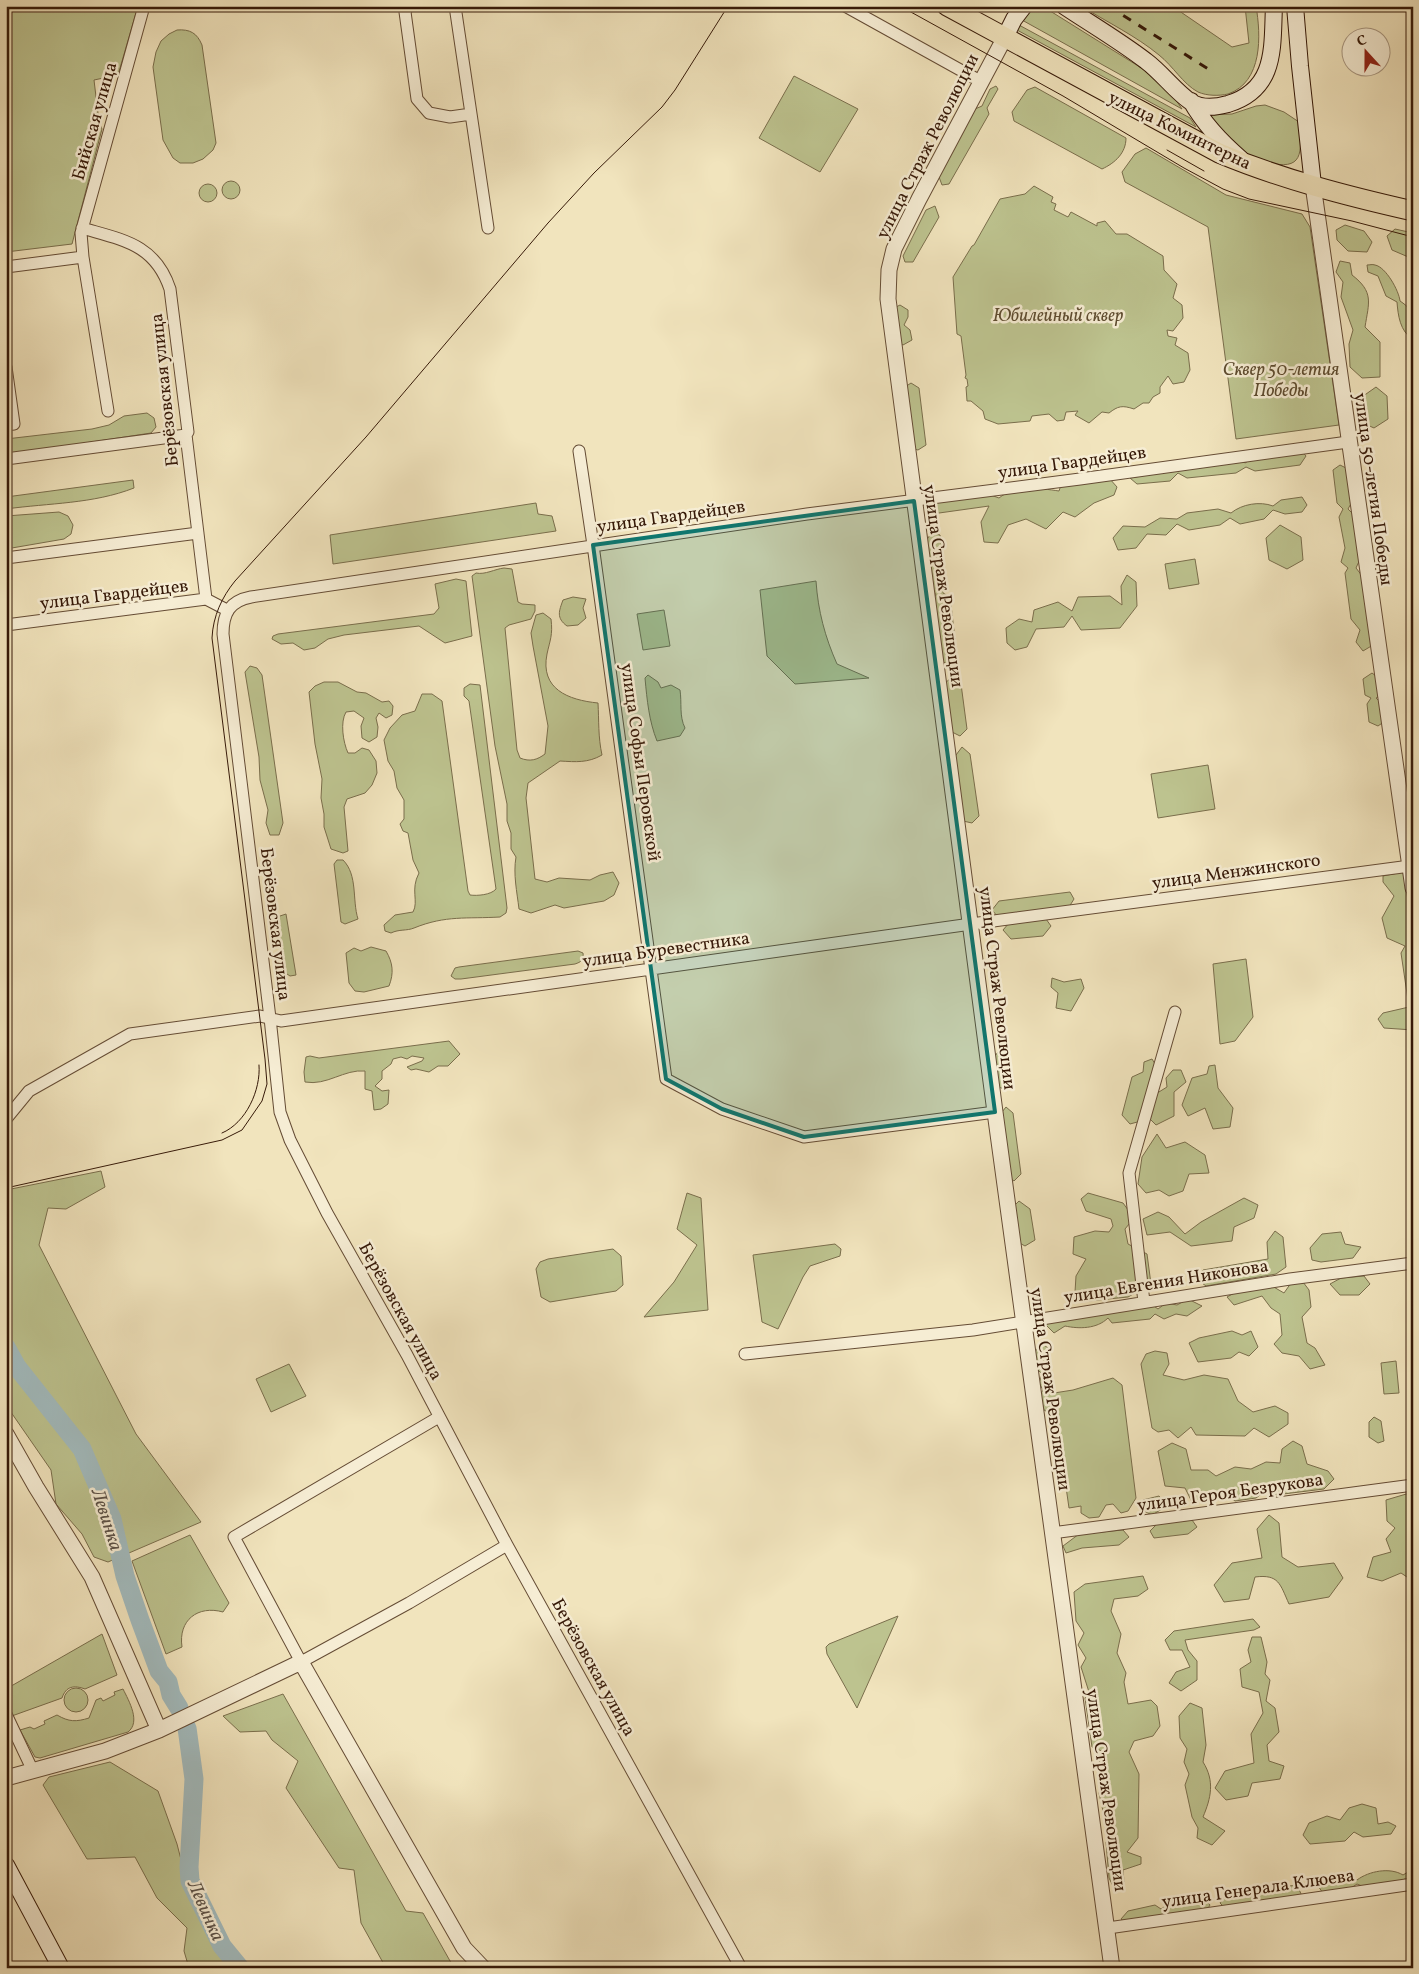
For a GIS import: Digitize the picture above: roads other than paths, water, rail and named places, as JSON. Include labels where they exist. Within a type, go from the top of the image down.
[{"type":"main road","name":"улица Коминтерна","points":[[947,6],[1219,154],[1248,166],[1312,186],[1413,211]]},
{"type":"main road","points":[[1005,38],[1014,19],[1024,6]]},
{"type":"main road","name":"улица Коминтерна","points":[[1064,6],[1145,60],[1191,101],[1207,107],[1227,104],[1247,96],[1263,79],[1272,56],[1274,6]]},
{"type":"main road","points":[[1295,6],[1312,186]]},
{"type":"main road","points":[[1191,101],[1198,114],[1218,140],[1248,166]]},
{"type":"main road","points":[[6,1865],[61,1968]]},
{"type":"street","name":"Бийская улица","points":[[108,411],[82,245],[82,228],[144,6]]},
{"type":"street","points":[[408,6],[405,12],[417,99],[428,113],[450,117],[471,114]]},
{"type":"street","points":[[455,6],[488,228]]},
{"type":"street","points":[[845,6],[982,82]]},
{"type":"street","name":"улица Страж Революции","points":[[1005,38],[894,249],[889,270],[888,299],[994,1112],[1112,1968]]},
{"type":"street","name":"улица 50-летия Победы","points":[[1312,186],[1413,888]]},
{"type":"street","name":"Берёзовская улица","points":[[82,228],[129,242],[141,248],[153,258],[164,272],[170,289],[206,599]]},
{"type":"street","points":[[6,267],[84,257]]},
{"type":"street","points":[[6,367],[14,424],[6,425]]},
{"type":"street","points":[[6,459],[186,435]]},
{"type":"street","name":"улица Гвардейцев","points":[[6,625],[206,599],[227,610],[233,603],[251,597],[594,545],[700,532],[807,514],[1348,442]]},
{"type":"street","name":"улица Софьи Перовской","points":[[578,451],[594,545],[666,1079],[722,1109],[804,1137],[994,1112]]},
{"type":"street","points":[[6,558],[198,533]]},
{"type":"street","name":"Берёзовская улица","points":[[227,610],[224,616],[223,634],[280,1112],[290,1140],[327,1213],[507,1545],[741,1968]]},
{"type":"street","name":"улица Менжинского","points":[[1068,912],[1410,866]]},
{"type":"street","name":"улица Буревестника","points":[[6,1119],[29,1090],[130,1034],[260,1016],[281,1021],[1068,912]]},
{"type":"street","points":[[1144,1302],[1129,1173],[1174,1012]]},
{"type":"street","name":"улица Евгения Никонова","points":[[745,1354],[973,1330],[1290,1279],[1413,1263]]},
{"type":"street","points":[[439,1417],[234,1537],[301,1662],[464,1948],[483,1968]]},
{"type":"street","points":[[6,1434],[92,1577],[159,1730]]},
{"type":"street","name":"улица Героя Безрукова","points":[[1052,1533],[1413,1485]]},
{"type":"street","points":[[6,1778],[105,1751],[159,1730],[301,1662],[409,1603],[507,1545]]},
{"type":"street","points":[[6,1714],[33,1771]]},
{"type":"street","name":"улица Генерала Клюева","points":[[1108,1928],[1413,1884]]},
{"type":"waterway","name":"Левинка","points":[[6,1347],[17,1367],[82,1449],[112,1519],[125,1576],[159,1671],[168,1682],[171,1695],[179,1708]]},
{"type":"waterway","name":"Левинка","points":[[187,1728],[194,1779],[189,1867],[190,1881],[222,1946],[240,1968]]},
{"type":"tram line","points":[[6,1188],[222,1140],[242,1130],[262,1101],[267,1084],[265,1059],[212,638],[214,622],[219,607],[235,581],[366,437],[548,223],[594,173],[662,107],[675,90],[728,6]]},
{"type":"tram line","points":[[900,6],[1063,96],[1223,189],[1249,199],[1352,221],[1413,237]]},
{"type":"tram line","points":[[1167,150],[1204,171]]},
{"type":"tram line","points":[[222,1133],[238,1122],[250,1105],[257,1085],[259,1065]]},
{"type":"railway","points":[[1108,6],[1210,70]]},
{"type":"park label","name":"Юбилейный сквер","points":[[1058,315]]},
{"type":"park label","name":"Сквер 50-летия Победы","points":[[1281,379]]}]
